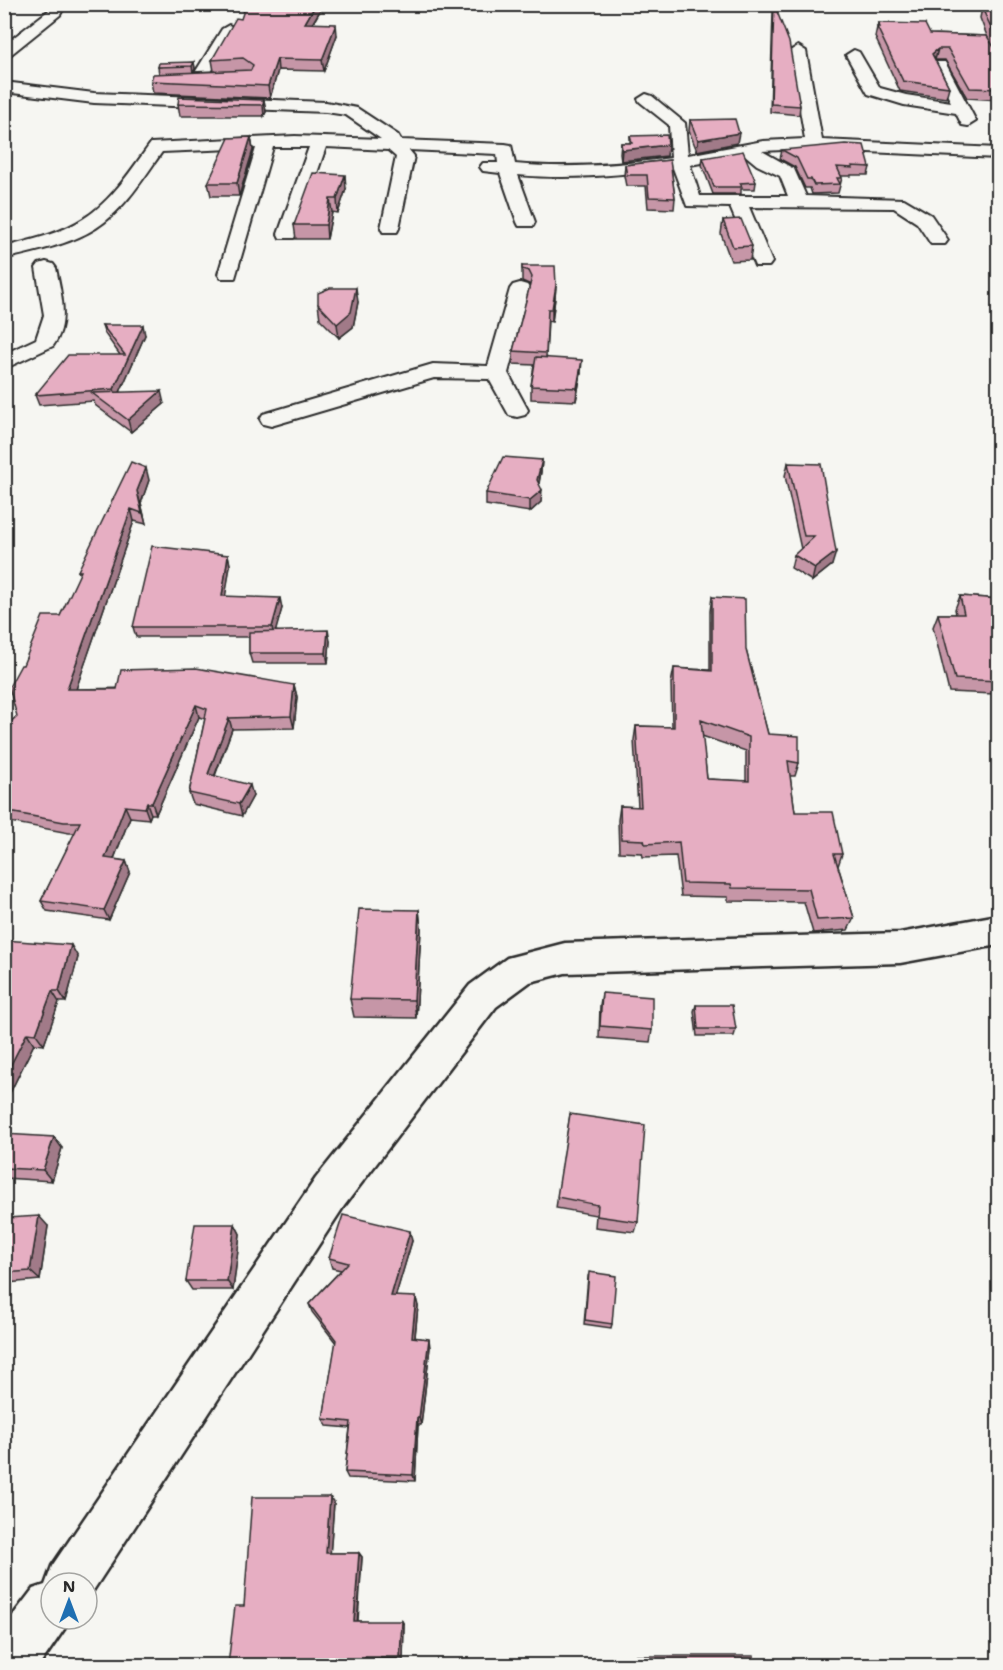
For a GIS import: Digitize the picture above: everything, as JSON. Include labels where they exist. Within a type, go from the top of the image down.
[{"type":"main road","points":[[77,1571],[330,1192],[483,996],[520,969],[565,958],[900,948],[999,930]]},
{"type":"main road","points":[[7,1665],[39,1623]]},
{"type":"street","points":[[4,53],[55,12],[59,4]]},
{"type":"street","points":[[199,79],[229,29]]},
{"type":"street","points":[[798,51],[814,145]]},
{"type":"street","points":[[854,55],[874,91],[904,100],[963,109]]},
{"type":"street","points":[[940,65],[950,88],[990,152]]},
{"type":"street","points":[[179,80],[222,78]]},
{"type":"street","points":[[138,99],[149,82]]},
{"type":"street","points":[[4,87],[94,98],[326,107],[351,111],[397,146]]},
{"type":"street","points":[[18,107],[33,91]]},
{"type":"street","points":[[646,99],[677,123],[680,162],[693,202],[898,203],[924,219],[938,240]]},
{"type":"street","points":[[228,274],[266,142]]},
{"type":"street","points":[[287,234],[319,142]]},
{"type":"street","points":[[4,253],[49,240],[89,224],[125,190],[157,147],[319,142],[504,149],[507,169],[526,222]]},
{"type":"street","points":[[507,169],[580,173],[643,168],[763,146],[814,145],[990,152]]},
{"type":"street","points":[[390,228],[397,146]]},
{"type":"street","points":[[748,149],[763,161],[788,173],[799,201]]},
{"type":"street","points":[[736,201],[762,261]]},
{"type":"street","points":[[4,363],[46,342],[54,315],[46,268]]},
{"type":"street","points":[[517,410],[497,373],[520,289]]},
{"type":"street","points":[[271,418],[433,371],[497,373]]},
{"type":"building","points":[[246,4],[316,4],[305,23],[336,24],[322,60],[277,59],[268,86],[151,81],[153,74],[251,70],[253,65],[243,58],[212,60],[236,18],[241,19]]},
{"type":"building","points":[[774,4],[789,42],[800,106],[771,104]]},
{"type":"building","points":[[982,8],[999,9],[999,44]]},
{"type":"building","points":[[878,23],[925,24],[930,34],[987,36],[999,55],[999,89],[970,88],[948,49],[938,49],[932,54],[949,87],[903,81],[877,27],[880,27]]},
{"type":"building","points":[[194,62],[192,66],[158,67],[159,63]]},
{"type":"building","points":[[179,97],[264,100],[263,105],[178,104]]},
{"type":"building","points":[[735,119],[739,133],[698,140],[690,120]]},
{"type":"building","points":[[667,135],[668,145],[622,150],[621,143],[632,143],[630,136]]},
{"type":"building","points":[[251,137],[237,183],[208,183],[229,138]]},
{"type":"building","points":[[845,144],[864,145],[870,167],[837,167],[842,178],[837,178],[840,184],[814,185],[811,179],[807,179],[797,158],[782,150]]},
{"type":"building","points":[[743,151],[756,182],[740,183],[742,187],[714,187],[703,158]]},
{"type":"building","points":[[670,160],[675,198],[649,197],[647,175],[627,175],[625,165]]},
{"type":"building","points":[[313,173],[345,175],[337,199],[330,199],[326,225],[294,225]]},
{"type":"building","points":[[741,219],[752,246],[733,247],[723,220]]},
{"type":"building","points":[[522,266],[555,266],[556,285],[552,309],[548,309],[546,353],[513,351],[532,277],[529,271],[522,269]]},
{"type":"building","points":[[330,288],[356,288],[351,312],[337,324],[318,304],[318,293]]},
{"type":"building","points":[[102,325],[143,325],[114,389],[35,395],[68,355],[125,355]]},
{"type":"building","points":[[536,357],[582,360],[577,388],[531,386]]},
{"type":"building","points":[[161,391],[128,420],[92,393]]},
{"type":"building","points":[[503,457],[542,460],[537,480],[542,490],[530,500],[486,493]]},
{"type":"building","points":[[131,462],[146,468],[137,491],[142,513],[131,509],[67,689],[117,689],[121,670],[196,668],[294,685],[291,716],[229,718],[208,774],[250,785],[239,804],[189,793],[207,709],[196,705],[152,803],[147,803],[145,808],[125,806],[105,858],[126,861],[104,910],[41,901],[80,822],[64,822],[4,811],[4,728],[17,716],[9,687],[23,665],[43,616],[60,616],[81,571],[78,571]]},
{"type":"building","points":[[788,463],[821,464],[836,552],[815,568],[794,555],[814,536],[804,536]]},
{"type":"building","points":[[152,546],[228,555],[222,596],[280,598],[272,627],[133,627]]},
{"type":"building","points":[[960,596],[999,599],[999,669],[997,669],[999,681],[955,679],[938,614],[964,614]]},
{"type":"building","points":[[712,597],[745,599],[746,650],[768,734],[799,736],[799,763],[788,761],[795,812],[833,812],[842,854],[834,854],[854,918],[817,920],[809,889],[732,888],[731,884],[683,883],[679,842],[645,844],[644,840],[621,839],[620,806],[641,807],[636,726],[674,727],[674,668],[712,671]],"holes":[[[701,720],[749,737],[749,781],[707,779]]]},
{"type":"building","points":[[328,630],[326,653],[249,653],[249,632]]},
{"type":"building","points":[[359,909],[419,910],[414,1000],[350,999]]},
{"type":"building","points":[[4,940],[71,945],[59,991],[52,991],[36,1034],[27,1033],[4,1078]]},
{"type":"building","points":[[602,993],[652,997],[652,1030],[600,1026]]},
{"type":"building","points":[[696,1005],[732,1005],[736,1029],[698,1029]]},
{"type":"building","points":[[570,1114],[645,1125],[638,1222],[597,1216],[598,1205],[557,1197]]},
{"type":"building","points":[[4,1134],[54,1137],[43,1170],[4,1168]]},
{"type":"building","points":[[343,1215],[410,1231],[391,1296],[416,1297],[412,1337],[429,1339],[419,1418],[417,1418],[413,1475],[345,1472],[351,1422],[323,1419],[336,1340],[309,1304],[348,1263],[329,1258]]},
{"type":"building","points":[[39,1216],[30,1271],[4,1273],[4,1231],[7,1218]]},
{"type":"building","points":[[195,1224],[235,1224],[227,1281],[186,1281]]},
{"type":"building","points":[[589,1272],[616,1276],[612,1324],[585,1320]]},
{"type":"building","points":[[252,1497],[330,1497],[326,1553],[359,1553],[354,1621],[402,1621],[400,1657],[365,1657],[364,1665],[228,1665],[235,1606],[244,1606]]},
{"type":"building","points":[[633,1656],[754,1656],[755,1665],[634,1665]]}]
